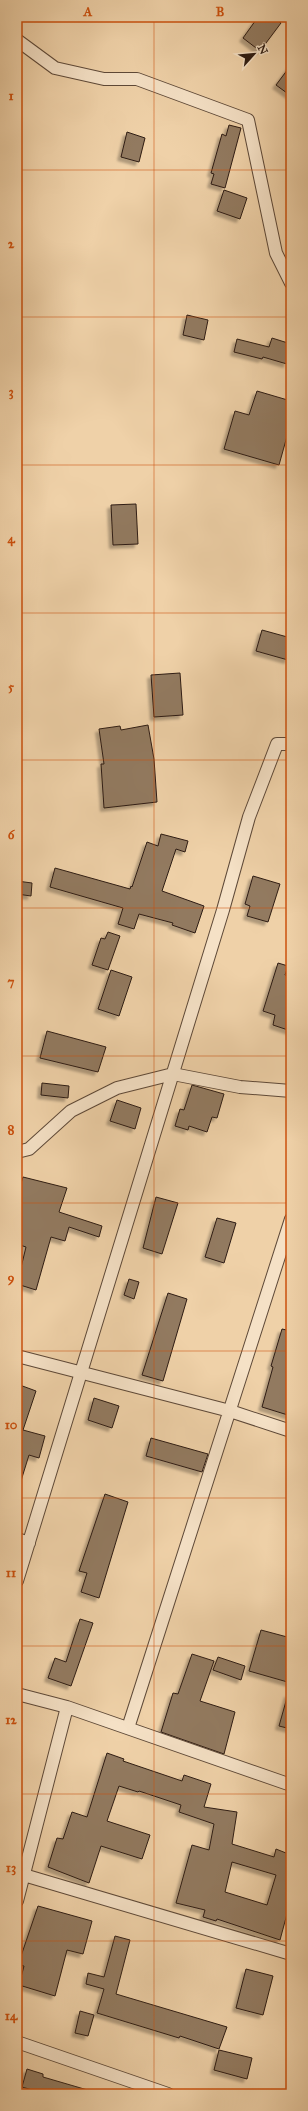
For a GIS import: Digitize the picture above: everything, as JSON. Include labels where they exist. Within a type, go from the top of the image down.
[{"type":"street","points":[[17,40],[55,68],[104,79],[137,79],[248,120],[276,252],[291,283]]},
{"type":"street","points":[[17,1581],[249,817],[277,744],[291,744]]},
{"type":"street","points":[[17,1152],[29,1149],[71,1111],[117,1088],[172,1074],[240,1087],[291,1091]]},
{"type":"street","points":[[128,1728],[291,1220]]},
{"type":"street","points":[[17,1356],[230,1411],[291,1431]]},
{"type":"street","points":[[17,1539],[29,1543]]},
{"type":"street","points":[[17,1694],[67,1707],[291,1785]]},
{"type":"street","points":[[17,1901],[21,1874],[67,1707]]},
{"type":"street","points":[[21,1874],[291,1954]]},
{"type":"street","points":[[17,2042],[168,2094]]},
{"type":"building","points":[[258,17],[273,17],[281,23],[260,51],[243,38]]},
{"type":"building","points":[[291,65],[291,96],[276,85]]},
{"type":"building","points":[[229,125],[241,128],[225,188],[211,184],[214,174],[211,173],[222,134],[226,136]]},
{"type":"building","points":[[127,132],[145,138],[139,162],[121,157]]},
{"type":"building","points":[[224,190],[247,198],[240,219],[217,211]]},
{"type":"building","points":[[187,315],[208,320],[204,340],[183,335]]},
{"type":"building","points":[[272,338],[291,344],[287,364],[263,357],[262,359],[234,352],[237,339],[269,347]]},
{"type":"building","points":[[257,391],[291,401],[291,422],[279,465],[224,449],[235,411],[249,415]]},
{"type":"building","points":[[136,504],[138,544],[113,545],[111,505]]},
{"type":"building","points":[[262,630],[291,638],[291,650],[288,660],[256,651]]},
{"type":"building","points":[[180,673],[183,715],[154,717],[151,675]]},
{"type":"building","points":[[148,725],[154,759],[157,802],[104,808],[101,764],[104,764],[99,729],[120,726],[121,730]]},
{"type":"building","points":[[161,834],[188,841],[185,852],[176,849],[162,891],[204,906],[195,933],[172,925],[173,923],[139,914],[134,929],[118,924],[123,908],[50,887],[55,868],[130,889],[131,886],[132,887],[147,842],[158,846]]},
{"type":"building","points":[[253,876],[280,884],[268,922],[247,916],[250,906],[245,904]]},
{"type":"building","points":[[17,881],[32,883],[31,896],[17,894]]},
{"type":"building","points":[[108,932],[120,936],[108,970],[92,965],[101,938],[105,939]]},
{"type":"building","points":[[278,963],[288,966],[285,975],[291,977],[291,1031],[273,1025],[275,1015],[263,1011]]},
{"type":"building","points":[[111,970],[132,977],[119,1016],[98,1009]]},
{"type":"building","points":[[47,1031],[106,1047],[98,1072],[40,1058]]},
{"type":"building","points":[[42,1083],[69,1086],[68,1098],[41,1095]]},
{"type":"building","points":[[192,1085],[224,1094],[217,1118],[212,1117],[207,1132],[189,1126],[188,1130],[175,1126],[180,1109],[184,1110]]},
{"type":"building","points":[[117,1100],[141,1108],[135,1129],[110,1121]]},
{"type":"building","points":[[23,1177],[67,1188],[59,1212],[102,1226],[99,1237],[69,1227],[65,1241],[51,1237],[36,1290],[17,1284],[26,1247],[17,1244],[17,1196]]},
{"type":"building","points":[[156,1197],[178,1203],[162,1254],[143,1248]]},
{"type":"building","points":[[217,1218],[236,1223],[224,1263],[205,1257]]},
{"type":"building","points":[[129,1279],[139,1282],[134,1299],[124,1295]]},
{"type":"building","points":[[168,1293],[187,1299],[163,1381],[142,1375]]},
{"type":"building","points":[[282,1329],[291,1331],[291,1416],[262,1407],[273,1367],[271,1366]]},
{"type":"building","points":[[17,1384],[36,1391],[23,1430],[45,1436],[39,1458],[29,1455],[20,1484],[17,1483]]},
{"type":"building","points":[[94,1398],[119,1406],[112,1428],[88,1420]]},
{"type":"building","points":[[151,1438],[208,1454],[202,1472],[146,1456]]},
{"type":"building","points":[[105,1494],[128,1502],[99,1598],[81,1592],[87,1573],[79,1571]]},
{"type":"building","points":[[80,1619],[93,1623],[71,1686],[48,1678],[55,1658],[66,1662]]},
{"type":"building","points":[[261,1630],[291,1638],[291,1683],[249,1671]]},
{"type":"building","points":[[192,1654],[214,1661],[200,1701],[235,1712],[224,1754],[161,1732],[173,1693],[178,1694]]},
{"type":"building","points":[[218,1657],[245,1666],[241,1680],[213,1670]]},
{"type":"building","points":[[288,1694],[291,1694],[291,1729],[279,1726]]},
{"type":"building","points":[[107,1753],[124,1759],[123,1761],[182,1781],[184,1775],[211,1784],[204,1807],[237,1812],[232,1844],[274,1857],[276,1849],[291,1855],[291,1899],[280,1940],[217,1919],[216,1921],[203,1917],[205,1910],[176,1903],[192,1845],[209,1850],[214,1824],[179,1812],[181,1805],[139,1791],[138,1792],[119,1786],[107,1821],[150,1835],[142,1859],[101,1846],[89,1883],[48,1867],[57,1838],[63,1839],[72,1812],[87,1817]],"holes":[[[232,1862],[276,1875],[267,1905],[225,1892]]]},
{"type":"building","points":[[38,1906],[92,1921],[83,1954],[67,1950],[55,1996],[19,1985],[24,1966],[18,1965]]},
{"type":"building","points":[[115,1936],[130,1940],[116,1994],[227,2027],[219,2049],[180,2036],[179,2038],[97,2013],[104,1989],[86,1984],[88,1973],[104,1977]]},
{"type":"building","points":[[246,1969],[273,1976],[263,2015],[236,2008]]},
{"type":"building","points":[[80,2011],[94,2015],[88,2036],[75,2033]]},
{"type":"building","points":[[219,2050],[252,2058],[247,2079],[214,2070]]},
{"type":"building","points":[[27,2069],[43,2074],[43,2077],[91,2091],[90,2094],[46,2094],[22,2087]]}]
